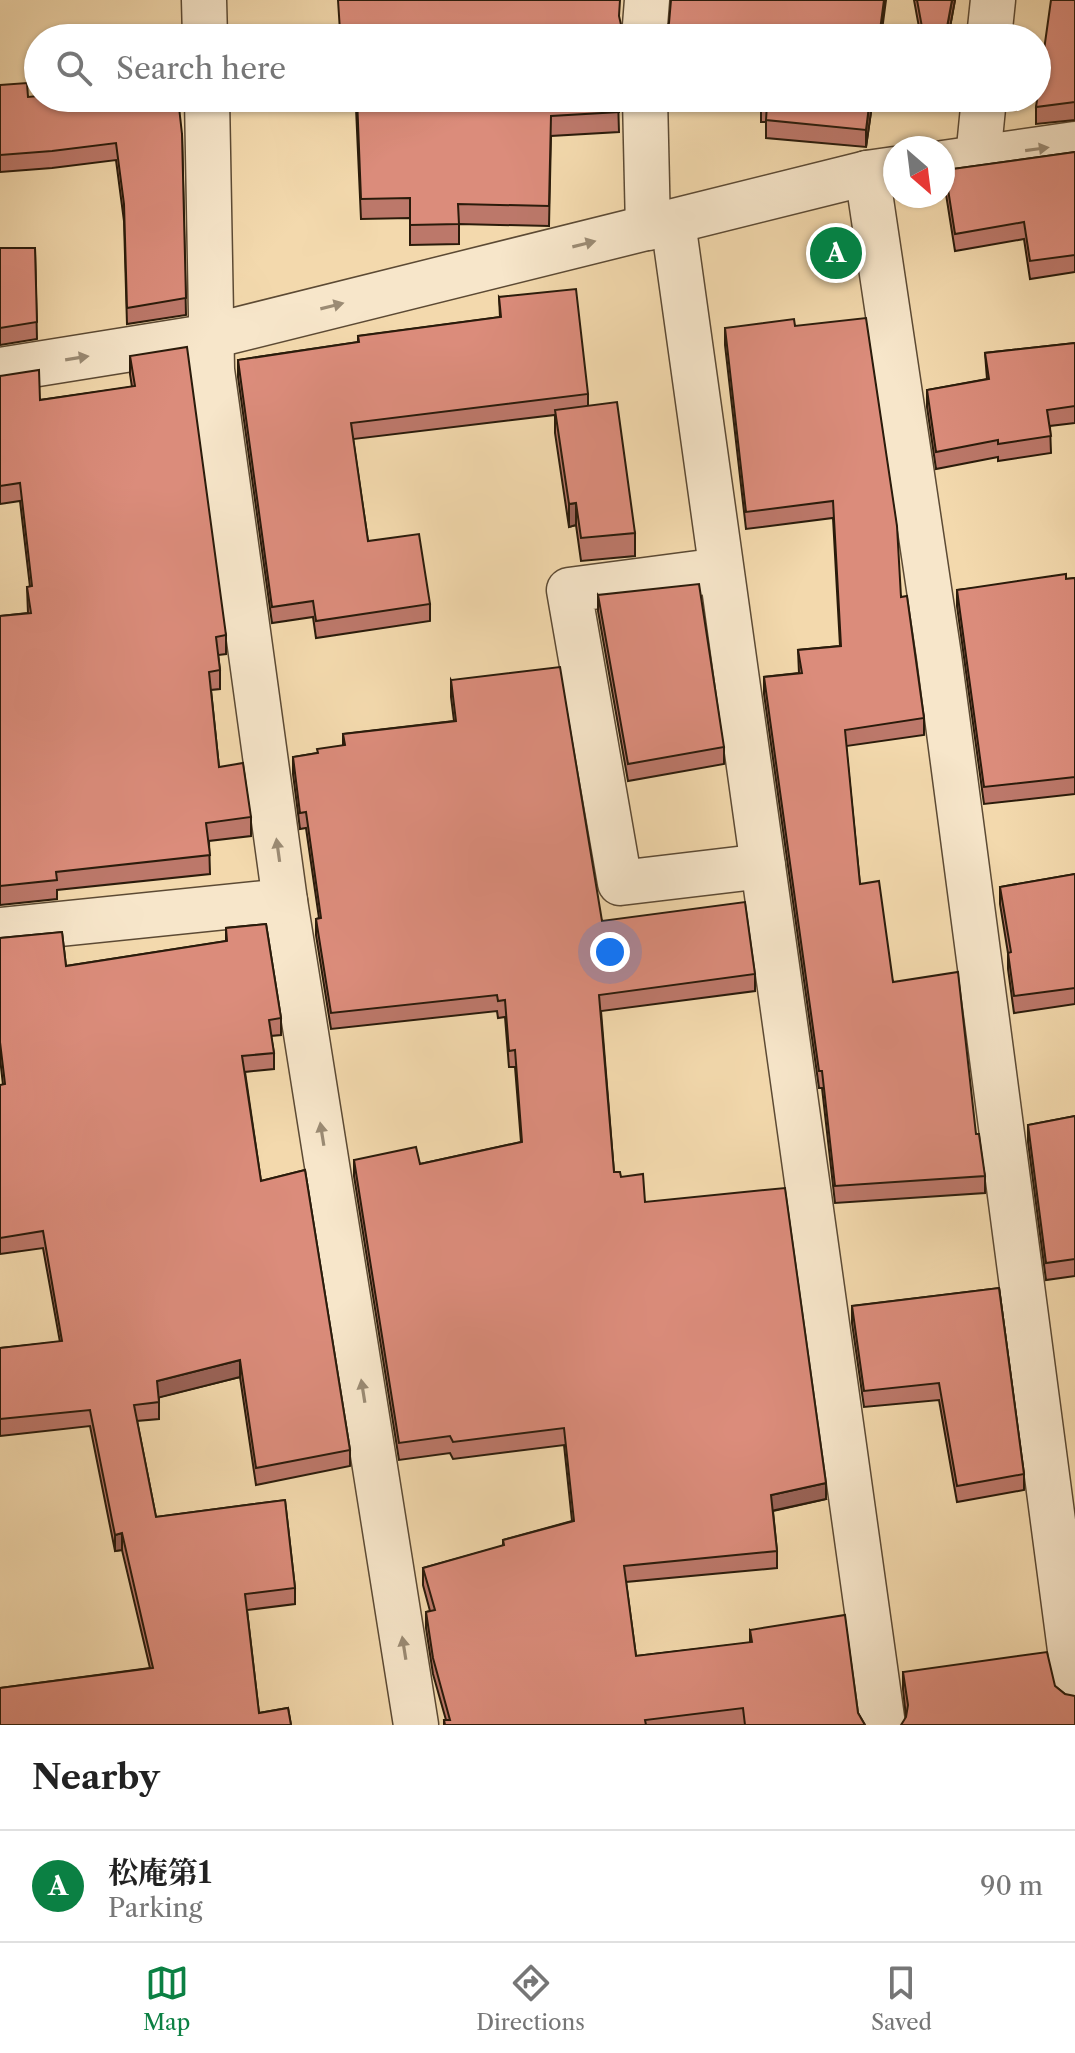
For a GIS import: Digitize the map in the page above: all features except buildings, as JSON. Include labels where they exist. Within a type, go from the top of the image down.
[{"type":"street","points":[[204,0],[205,24]]},
{"type":"street","points":[[645,24],[647,0]]},
{"type":"street","points":[[990,24],[993,0]]},
{"type":"street","points":[[207,112],[214,386],[285,901],[416,1725]]},
{"type":"street","points":[[647,112],[660,225],[721,570],[883,1725]]},
{"type":"street","points":[[979,112],[961,160],[1075,144]]},
{"type":"street","points":[[0,370],[212,336],[881,171],[939,656],[1075,1688]]},
{"type":"street","points":[[721,570],[569,590],[620,883],[763,866]]},
{"type":"street","points":[[0,930],[285,901]]},
{"type":"place","name":"松庵第1","points":[[836,253]]}]
